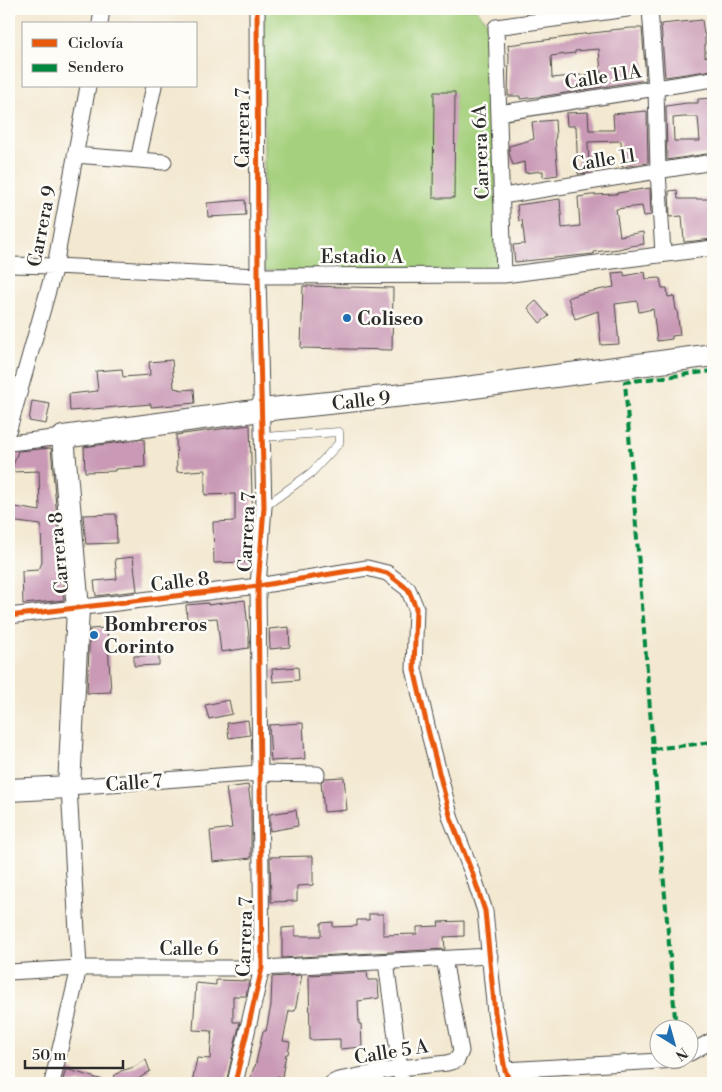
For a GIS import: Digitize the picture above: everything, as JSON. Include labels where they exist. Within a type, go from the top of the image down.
[{"type":"street","points":[[100,22],[102,9]]},
{"type":"street","name":"Carrera 7","points":[[235,1083],[262,968],[258,586],[264,507],[258,276],[257,9]]},
{"type":"street","name":"Carrera 6A","points":[[504,275],[496,27],[627,9]]},
{"type":"street","points":[[650,9],[656,88],[663,254]]},
{"type":"street","name":"Calle 11A","points":[[499,113],[713,79]]},
{"type":"street","name":"Carrera 9","points":[[9,429],[55,266],[88,88]]},
{"type":"street","points":[[138,160],[154,88]]},
{"type":"street","points":[[75,155],[164,162]]},
{"type":"street","name":"Calle 11","points":[[502,196],[713,162]]},
{"type":"street","name":"Estadio A","points":[[9,265],[258,276],[504,275],[713,248]]},
{"type":"street","name":"Calle 9","points":[[9,444],[262,410],[451,390],[713,355]]},
{"type":"street","name":"Carrera 8","points":[[52,1083],[79,968],[69,787],[78,608],[63,437]]},
{"type":"street","name":"Calle 8","points":[[9,616],[258,586],[367,568],[387,573],[408,590],[416,608],[414,670],[451,819],[473,874],[485,911],[490,956]]},
{"type":"street","name":"Calle 7","points":[[9,790],[259,773],[317,774]]},
{"type":"street","points":[[490,956],[495,1013],[508,1077],[650,1063]]},
{"type":"street","name":"Calle 6","points":[[9,972],[79,968],[262,968],[490,956]]},
{"type":"street","name":"Calle 5 A","points":[[332,1083],[338,1080],[401,1076],[457,1060],[461,1050],[444,959]]},
{"type":"street","points":[[386,962],[401,1076]]},
{"type":"street","points":[[700,1047],[713,1040]]},
{"type":"lane","points":[[263,437],[339,432],[339,443],[311,473],[264,507]]},
{"type":"green space","points":[[264,9],[476,9],[490,25],[499,271],[264,271]]},
{"type":"building","points":[[702,20],[705,34],[705,57],[713,56],[713,70],[665,77],[661,24]]},
{"type":"building","points":[[642,28],[646,80],[546,96],[520,99],[520,96],[508,96],[508,45],[610,30]],"holes":[[[599,49],[601,73],[552,78],[551,56]]]},
{"type":"building","points":[[434,92],[455,92],[454,198],[433,198]]},
{"type":"building","points":[[713,98],[713,153],[667,160],[666,106],[698,103],[698,99]],"holes":[[[698,117],[700,141],[674,141],[673,118]]]},
{"type":"building","points":[[647,111],[648,163],[622,167],[621,141],[588,142],[589,172],[578,174],[576,126],[567,126],[566,113],[588,112],[589,130],[614,130],[613,114]]},
{"type":"building","points":[[555,120],[558,175],[543,177],[543,171],[525,173],[524,162],[513,165],[509,146],[534,139],[532,122]]},
{"type":"building","points":[[650,188],[651,215],[644,216],[642,206],[616,209],[620,236],[643,232],[644,244],[594,252],[594,254],[515,262],[513,245],[525,244],[522,220],[519,221],[517,205],[560,199],[562,228],[580,226],[578,197],[617,194]]},
{"type":"building","points":[[677,190],[678,199],[713,199],[713,239],[684,242],[682,216],[670,217],[669,191]]},
{"type":"building","points":[[245,200],[246,215],[208,217],[207,203]]},
{"type":"building","points":[[624,272],[624,276],[645,272],[646,279],[660,278],[662,288],[667,288],[668,297],[674,296],[680,335],[672,336],[672,339],[657,341],[653,309],[639,312],[637,301],[615,304],[619,344],[601,345],[598,311],[575,319],[568,298],[582,293],[614,287],[612,273]]},
{"type":"building","name":"Coliseo","points":[[303,286],[393,288],[392,350],[301,348]]},
{"type":"building","points":[[536,301],[549,316],[540,323],[528,308]]},
{"type":"building","points":[[172,360],[174,388],[183,390],[194,389],[195,403],[151,407],[151,404],[70,411],[69,394],[98,391],[96,371],[122,369],[123,377],[150,375],[149,362]]},
{"type":"building","points":[[32,401],[50,404],[46,424],[29,421]]},
{"type":"building","points":[[250,425],[253,530],[250,562],[214,563],[213,522],[235,521],[235,494],[205,495],[205,470],[177,472],[176,435]]},
{"type":"building","points":[[144,439],[145,467],[85,472],[84,447]]},
{"type":"building","points":[[51,448],[64,600],[23,604],[22,571],[39,570],[42,562],[41,525],[9,521],[9,506],[40,511],[39,471],[11,472],[18,451]]},
{"type":"building","points":[[116,514],[117,543],[86,544],[83,515]]},
{"type":"building","points":[[133,557],[137,591],[96,596],[94,581],[117,579],[115,559]]},
{"type":"building","points":[[245,600],[249,648],[221,652],[217,618],[187,620],[186,605],[208,603],[208,605]]},
{"type":"building","points":[[289,627],[290,647],[270,649],[269,629]]},
{"type":"building","points":[[107,628],[111,692],[87,693],[90,629]]},
{"type":"building","points":[[159,655],[159,665],[134,666],[134,656]]},
{"type":"building","points":[[298,667],[299,680],[273,682],[272,669]]},
{"type":"building","points":[[229,700],[232,714],[209,719],[205,705]]},
{"type":"building","points":[[248,720],[250,735],[229,738],[227,723]]},
{"type":"building","points":[[303,723],[305,759],[271,761],[269,725]]},
{"type":"building","points":[[344,777],[347,810],[324,812],[321,782],[325,778]]},
{"type":"building","points":[[248,785],[251,806],[251,858],[213,862],[210,831],[232,828],[226,788]]},
{"type":"building","points":[[296,810],[298,826],[270,831],[270,814]]},
{"type":"building","points":[[313,856],[313,885],[297,886],[297,901],[271,902],[270,857]]},
{"type":"building","points":[[369,914],[383,914],[383,935],[417,934],[417,927],[439,926],[438,922],[464,921],[464,936],[444,937],[445,949],[282,958],[282,928],[295,927],[295,936],[321,936],[321,923],[333,922],[333,927],[357,926],[357,920],[369,920]]},
{"type":"building","points":[[367,972],[368,980],[378,980],[379,998],[358,1001],[362,1047],[340,1049],[340,1039],[310,1040],[309,975]]},
{"type":"building","points":[[302,975],[295,1011],[289,1011],[283,1041],[290,1042],[282,1077],[278,1076],[277,1083],[250,1080],[263,1031],[266,1031],[271,1005],[272,977]]},
{"type":"building","points":[[216,980],[249,981],[246,996],[233,996],[233,1022],[240,1022],[226,1083],[192,1083],[197,1058],[210,1059],[212,1031],[193,1030],[196,983],[216,985]]},
{"type":"building","points":[[146,1060],[150,1071],[137,1080],[117,1083],[114,1076]]},
{"type":"building","points":[[66,1069],[106,1081],[106,1083],[62,1083]]},
{"type":"marked path","points":[[675,1020],[625,382],[713,371]]},
{"type":"marked path","points":[[653,749],[713,742]]},
{"type":"cycle path","points":[[235,1083],[262,968],[258,586],[264,507],[258,276],[257,9]]},
{"type":"cycle path","points":[[9,616],[258,586],[367,568],[387,573],[408,589],[416,608],[414,669],[451,819],[485,911],[495,1013],[505,1070],[510,1083]]},
{"type":"place","name":"Coliseo","points":[[347,318]]},
{"type":"place","name":"Bombreros Corinto","points":[[94,635]]}]
